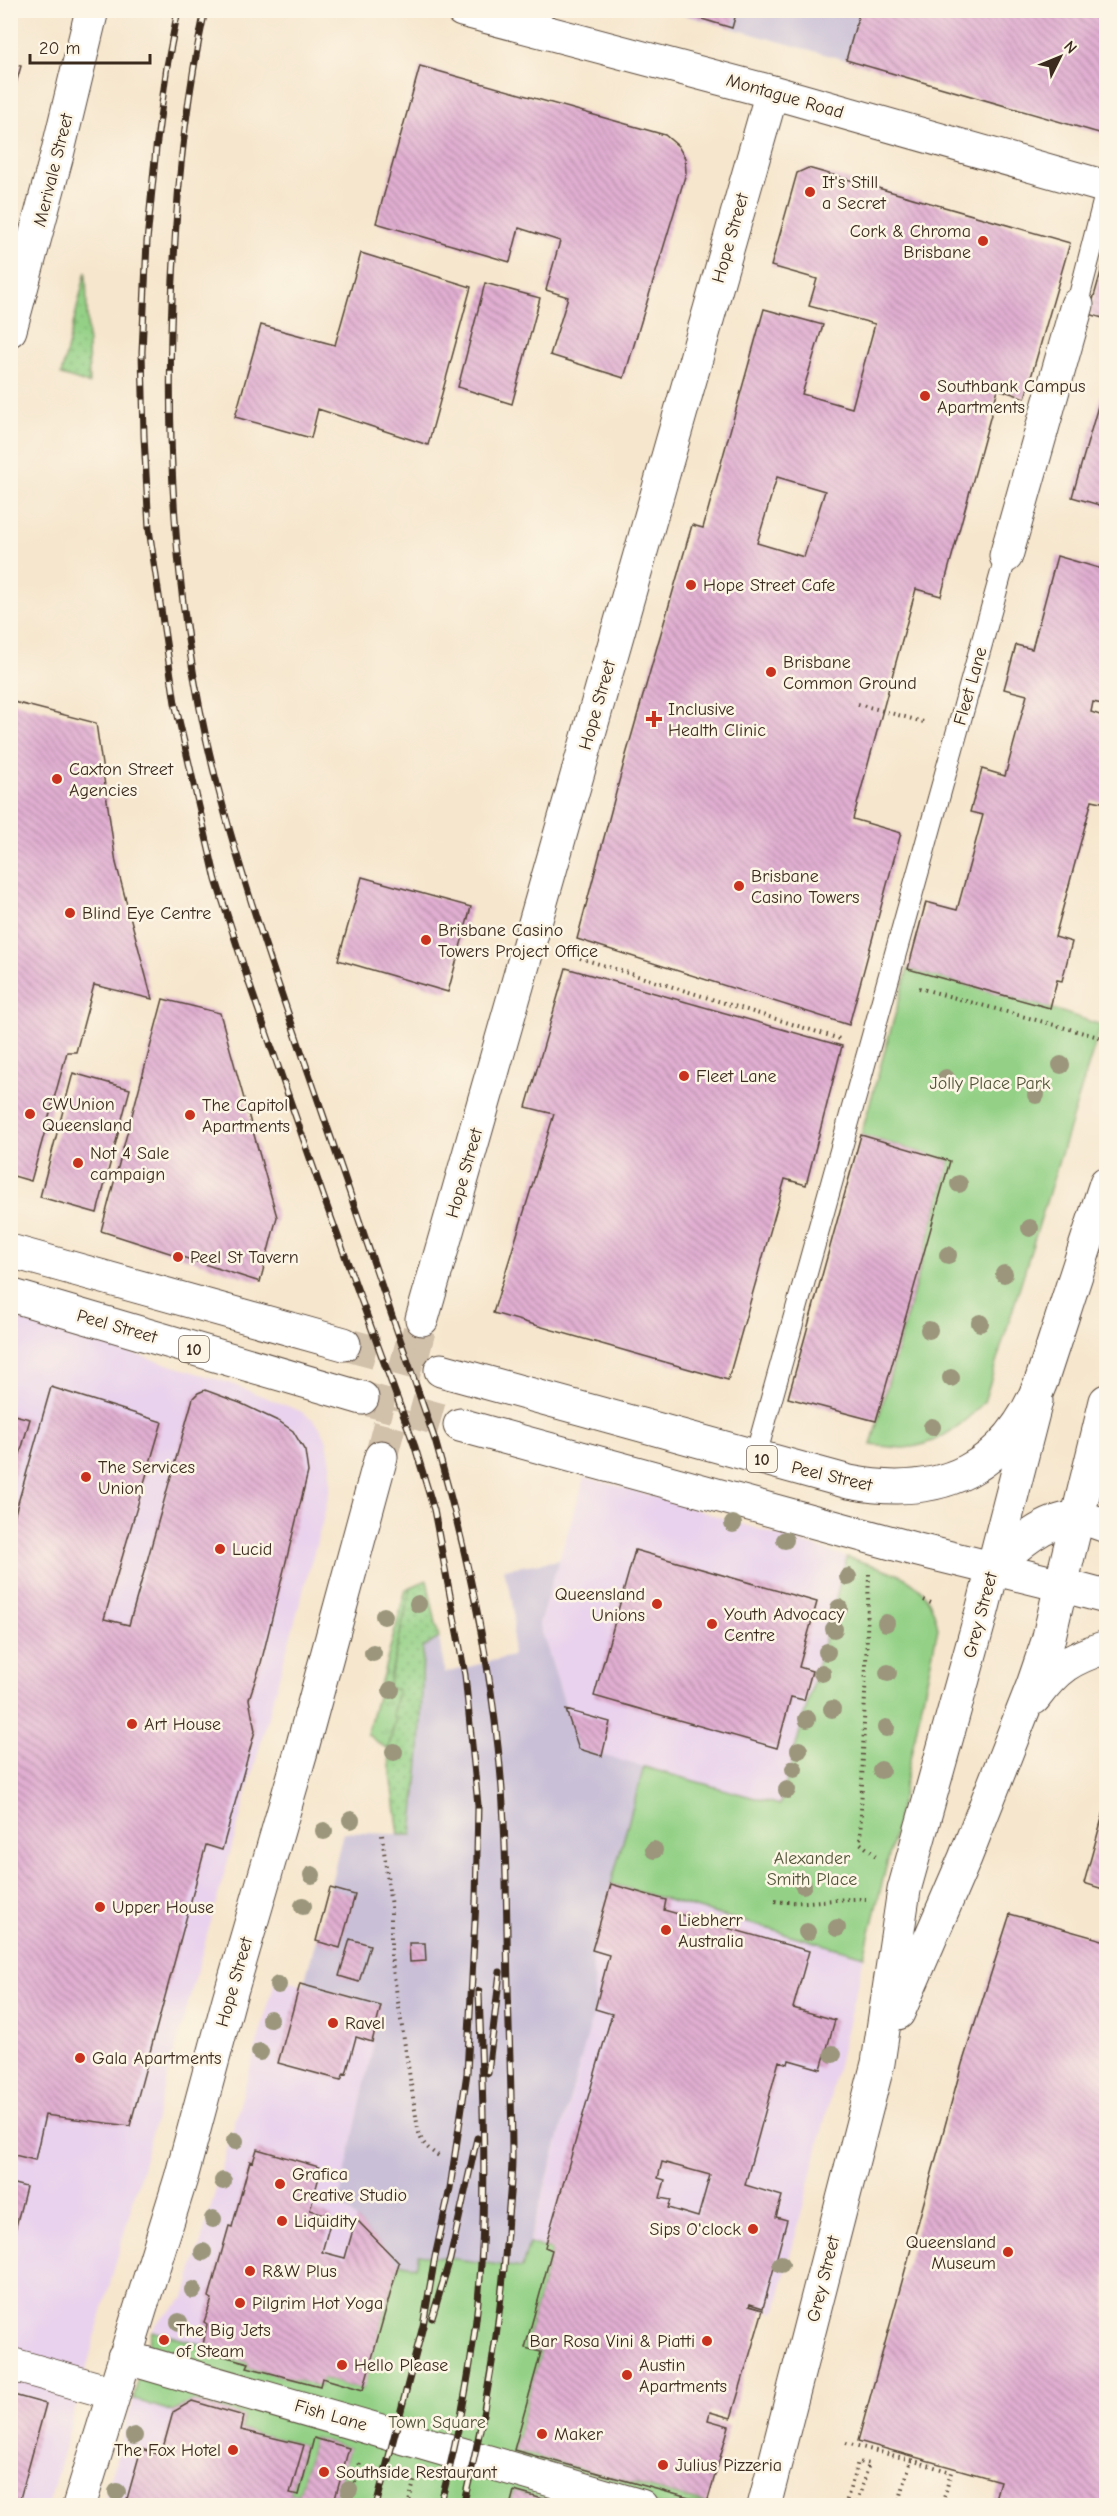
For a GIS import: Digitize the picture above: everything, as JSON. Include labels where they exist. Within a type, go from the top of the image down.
[{"type":"street","name":"Merivale Street","points":[[10,330],[57,156],[92,10]]},
{"type":"street","name":"Montague Road","points":[[462,10],[772,92],[1107,187]]},
{"type":"street","name":"Hope Street","points":[[422,1319],[772,92]]},
{"type":"street","name":"Fleet Lane","points":[[1006,556],[1077,305]]},
{"type":"street","name":"Grey Street","points":[[764,2505],[880,2053],[904,1890],[1042,1379],[1107,1184]]},
{"type":"street","points":[[10,1251],[344,1344]]},
{"type":"street","name":"Peel Street","points":[[10,1295],[362,1398]]},
{"type":"street","name":"Peel Street","points":[[441,1370],[849,1482],[874,1487],[910,1488],[949,1480],[975,1467],[997,1450],[1022,1419],[1042,1379]]},
{"type":"street","name":"Grey Street","points":[[880,2053],[965,1858],[1048,1641],[1061,1585],[1092,1522],[1107,1401]]},
{"type":"street","points":[[460,1425],[914,1549],[1107,1597]]},
{"type":"street","name":"Hope Street","points":[[79,2505],[181,2178],[381,1457]]},
{"type":"street","points":[[992,1568],[1033,1535],[1056,1523],[1092,1522]]},
{"type":"street","points":[[1022,1714],[1052,1674],[1073,1660],[1107,1647]]},
{"type":"street","name":"Fish Lane","points":[[124,2357],[641,2505]]},
{"type":"street","points":[[10,2364],[113,2393]]},
{"type":"lane","name":"Fleet Lane","points":[[1077,305],[1107,192]]},
{"type":"lane","name":"Fleet Lane","points":[[755,1458],[1006,556]]},
{"type":"path","points":[[858,704],[933,725]]},
{"type":"path","points":[[580,958],[848,1041]]},
{"type":"path","points":[[919,987],[1107,1039]]},
{"type":"path","points":[[869,1573],[860,1843],[877,1856]]},
{"type":"path","points":[[924,1600],[931,1603]]},
{"type":"path","points":[[382,1835],[391,1907],[391,1957],[418,2129],[426,2148],[441,2158]]},
{"type":"path","points":[[775,1901],[798,1903],[843,1898],[867,1899]]},
{"type":"path","points":[[846,2443],[951,2472],[942,2505]]},
{"type":"path","points":[[898,2505],[911,2460]]},
{"type":"path","points":[[845,2505],[858,2462],[869,2464],[856,2505]]},
{"type":"shaded area","points":[[670,11],[1106,11],[1106,135],[846,60]]},
{"type":"shaded area","points":[[10,1316],[229,1383],[300,1411],[314,1420],[321,1429],[327,1441],[331,1464],[330,1487],[324,1516],[48,2506],[10,2505]]},
{"type":"shaded area","points":[[585,1477],[847,1557],[780,1806],[579,1749],[539,1623]]},
{"type":"shaded area","points":[[559,1560],[539,1623],[579,1749],[644,1767],[592,1950],[595,2009],[522,2268],[420,2254],[416,2267],[399,2263],[339,2202],[381,2006],[304,1984],[343,1832],[412,1835],[420,1751],[423,1647],[439,1638],[445,1673],[512,1656],[514,1614],[510,1589],[503,1569]]},
{"type":"shaded area","points":[[611,1884],[864,1956],[812,2173],[775,2313],[749,2306],[525,2348],[541,2352],[514,2450],[711,2505],[103,2506],[152,2331],[158,2322],[185,2298],[276,1977],[381,2006],[339,2202],[399,2263],[523,2267],[595,2009],[592,1950]]},
{"type":"green space","points":[[86,271],[89,384],[61,375]]},
{"type":"green space","name":"Jolly Place Park","points":[[908,969],[1050,1008],[1101,1025],[984,1402],[967,1419],[938,1439],[904,1448],[871,1445],[950,1161],[861,1135]]},
{"type":"green space","name":"Alexander Smith Place","points":[[847,1557],[893,1572],[917,1586],[926,1596],[933,1610],[938,1628],[893,1839],[864,1956],[611,1884],[644,1767],[780,1805]]},
{"type":"green space","points":[[427,1580],[439,1638],[423,1648],[420,1751],[412,1835],[399,1835],[388,1750],[396,1718],[392,1717],[398,1690],[388,1687],[411,1587]]},
{"type":"green space","points":[[411,1587],[388,1687],[398,1690],[392,1716],[396,1718],[388,1750],[367,1734],[406,1589]]},
{"type":"green space","name":"Town Square","points":[[529,2243],[552,2250],[525,2348],[541,2352],[514,2450],[711,2505],[567,2505],[514,2491],[510,2505],[333,2505],[349,2448],[314,2438],[299,2495],[290,2493],[304,2445],[241,2430],[244,2416],[192,2401],[173,2412],[133,2399],[152,2331],[203,2345],[223,2356],[249,2363],[247,2367],[320,2386],[322,2378],[362,2390],[399,2263],[416,2267],[419,2254],[522,2268]]},
{"type":"building","points":[[672,10],[737,10],[732,28]]},
{"type":"building","points":[[860,10],[1106,10],[1106,135],[846,60]]},
{"type":"building","points":[[10,64],[21,66],[11,101],[10,101]]},
{"type":"building","points":[[420,66],[665,135],[678,146],[685,158],[686,173],[624,378],[550,355],[568,297],[546,290],[560,241],[519,228],[510,262],[376,223]]},
{"type":"building","points":[[808,168],[1070,243],[1025,398],[998,389],[941,596],[916,589],[853,819],[901,833],[849,1025],[577,939],[626,755],[692,525],[703,528],[764,309],[823,325],[802,394],[852,408],[875,324],[809,306],[817,279],[771,266],[797,173]],"holes":[[[777,477],[825,491],[804,557],[757,543]]]},
{"type":"building","points":[[361,253],[471,287],[428,445],[318,409],[311,438],[235,417],[261,325],[335,345]]},
{"type":"building","points":[[1106,254],[1106,319],[1089,314]]},
{"type":"building","points":[[485,283],[540,298],[512,404],[458,387]]},
{"type":"building","points":[[1106,378],[1106,507],[1072,497]]},
{"type":"building","points":[[1057,556],[1106,570],[1106,705],[1093,702],[1091,712],[1106,717],[1106,803],[1092,800],[1055,937],[1072,942],[1062,981],[1057,980],[1050,1008],[908,969],[926,902],[957,910],[983,815],[970,812],[982,769],[1005,776],[1027,695],[1004,689],[1016,645],[1032,649]]},
{"type":"building","points":[[10,701],[96,723],[116,863],[152,999],[94,985],[76,1052],[67,1052],[31,1181],[10,1175]]},
{"type":"building","points":[[362,877],[471,907],[448,992],[338,960]]},
{"type":"building","points":[[566,968],[842,1046],[806,1185],[785,1179],[728,1380],[493,1313],[554,1114],[526,1107]]},
{"type":"building","name":"The Capitol Apartments","points":[[163,999],[220,1013],[277,1217],[260,1282],[101,1231]]},
{"type":"building","points":[[73,1073],[130,1089],[97,1213],[40,1197]]},
{"type":"building","points":[[861,1135],[950,1161],[876,1421],[788,1398]]},
{"type":"building","points":[[51,1387],[162,1422],[104,1619],[129,1625],[193,1398],[198,1393],[205,1390],[240,1403],[280,1422],[293,1431],[305,1451],[308,1472],[261,1663],[249,1699],[255,1731],[222,1850],[206,1845],[130,2126],[45,2115],[35,2160],[10,2154],[10,1531]]},
{"type":"building","points":[[10,1414],[30,1419],[11,1486],[10,1486]]},
{"type":"building","points":[[635,1550],[817,1602],[799,1667],[812,1671],[804,1700],[791,1697],[777,1748],[594,1696]]},
{"type":"building","points":[[566,1710],[610,1722],[602,1756],[579,1749]]},
{"type":"building","points":[[1106,1804],[1106,1890],[1084,1883]]},
{"type":"building","points":[[611,1884],[666,1900],[664,1910],[809,1951],[793,2008],[835,2020],[821,2069],[789,2060],[788,2064],[779,2061],[745,2185],[782,2196],[776,2217],[787,2220],[763,2308],[750,2304],[749,2306],[763,2310],[731,2418],[710,2412],[708,2420],[729,2426],[707,2503],[514,2450],[541,2352],[525,2348],[552,2250],[545,2247],[612,2014],[595,2009],[609,1955],[592,1950]],"holes":[[[662,2162],[710,2175],[698,2217],[668,2208],[671,2200],[660,2198],[665,2180],[658,2178]]]},
{"type":"building","points":[[330,1888],[355,1895],[340,1948],[316,1941]]},
{"type":"building","name":"Queensland Museum","points":[[1010,1914],[1106,1941],[1106,2506],[993,2506],[1000,2481],[858,2441],[962,2064]]},
{"type":"building","points":[[350,1939],[370,1945],[359,1982],[339,1976]]},
{"type":"building","points":[[409,1943],[425,1943],[426,1961],[410,1962]]},
{"type":"building","name":"Ravel","points":[[300,1984],[381,2006],[372,2042],[356,2037],[346,2074],[344,2073],[341,2080],[278,2063]]},
{"type":"building","points":[[257,2149],[319,2167],[319,2177],[310,2210],[332,2216],[322,2252],[345,2258],[356,2219],[399,2263],[363,2390],[322,2378],[320,2386],[247,2367],[249,2363],[223,2356],[203,2345],[207,2324],[204,2322],[212,2299],[209,2297],[229,2226],[232,2227],[250,2161],[253,2162]]},
{"type":"building","points":[[10,2183],[26,2187],[11,2246],[10,2246]]},
{"type":"building","points":[[10,2394],[46,2404],[18,2506],[10,2506]]},
{"type":"building","name":"The Fox Hotel","points":[[192,2401],[244,2416],[241,2430],[304,2445],[290,2493],[299,2495],[314,2438],[349,2448],[333,2506],[125,2506],[141,2449],[161,2455],[173,2412]]},
{"type":"building","points":[[514,2491],[565,2505],[565,2506],[510,2506]]},
{"type":"tunnel","points":[[411,1362],[422,1319]]},
{"type":"tunnel","points":[[344,1344],[441,1370]]},
{"type":"tunnel","points":[[362,1398],[460,1425]]},
{"type":"tunnel","points":[[381,1457],[394,1407]]},
{"type":"railway","points":[[178,10],[167,66],[156,148],[147,241],[142,352],[149,529],[175,703],[216,880],[249,983],[325,1201],[415,1447],[434,1510],[465,1675],[478,1805],[476,1901],[467,2073],[450,2188],[423,2326],[376,2506]]},
{"type":"railway","points":[[205,10],[188,103],[181,165],[171,324],[170,390],[175,521],[190,652],[201,716],[216,780],[251,900],[435,1440],[456,1516],[481,1630],[498,1747],[506,1866],[512,2167],[496,2337],[479,2437],[463,2506]]},
{"type":"railway","points":[[488,2073],[500,1972]]},
{"type":"railway","points":[[440,2506],[455,2446],[466,2386],[481,2264],[484,2162],[479,1991]]},
{"type":"railway","points":[[432,2318],[450,2259],[477,2138]]},
{"type":"place","name":"It's Still a Secret","points":[[810,192]]},
{"type":"place","name":"Cork & Chroma Brisbane","points":[[983,241]]},
{"type":"place","name":"Southbank Campus Apartments","points":[[925,396]]},
{"type":"place","name":"Hope Street Cafe","points":[[691,585]]},
{"type":"place","name":"Brisbane Common Ground","points":[[771,672]]},
{"type":"place","name":"Inclusive Health Clinic","points":[[654,719]]},
{"type":"place","name":"Caxton Street Agencies","points":[[57,779]]},
{"type":"place","name":"Brisbane Casino Towers","points":[[739,886]]},
{"type":"place","name":"Blind Eye Centre","points":[[70,913]]},
{"type":"place","name":"Brisbane Casino Towers Project Office","points":[[426,940]]},
{"type":"place","name":"Fleet Lane","points":[[684,1076]]},
{"type":"place","name":"CWUnion Queensland","points":[[30,1114]]},
{"type":"place","name":"The Capitol Apartments","points":[[190,1115]]},
{"type":"place","name":"Not 4 Sale campaign","points":[[78,1163]]},
{"type":"place","name":"Peel St Tavern","points":[[178,1257]]},
{"type":"place","name":"The Services Union","points":[[86,1477]]},
{"type":"place","name":"Lucid","points":[[220,1549]]},
{"type":"place","name":"Queensland Unions","points":[[657,1604]]},
{"type":"place","name":"Youth Advocacy Centre","points":[[712,1624]]},
{"type":"place","name":"Art House","points":[[132,1724]]},
{"type":"place","name":"Upper House","points":[[100,1907]]},
{"type":"place","name":"Liebherr Australia","points":[[666,1930]]},
{"type":"place","name":"Ravel","points":[[333,2023]]},
{"type":"place","name":"Gala Apartments","points":[[80,2058]]},
{"type":"place","name":"Grafica Creative Studio","points":[[280,2184]]},
{"type":"place","name":"Liquidity","points":[[282,2221]]},
{"type":"place","name":"Sips O'clock","points":[[753,2229]]},
{"type":"place","name":"Queensland Museum","points":[[1008,2252]]},
{"type":"place","name":"R&W Plus","points":[[250,2271]]},
{"type":"place","name":"Pilgrim Hot Yoga","points":[[240,2303]]},
{"type":"place","name":"The Big Jets of Steam","points":[[164,2340]]},
{"type":"place","name":"Bar Rosa Vini & Piatti","points":[[707,2341]]},
{"type":"place","name":"Hello Please","points":[[342,2365]]},
{"type":"place","name":"Austin Apartments","points":[[627,2375]]},
{"type":"place","name":"Maker","points":[[542,2434]]},
{"type":"place","name":"The Fox Hotel","points":[[233,2450]]},
{"type":"place","name":"Julius Pizzeria","points":[[663,2465]]},
{"type":"place","name":"Southside Restaurant","points":[[324,2472]]}]
